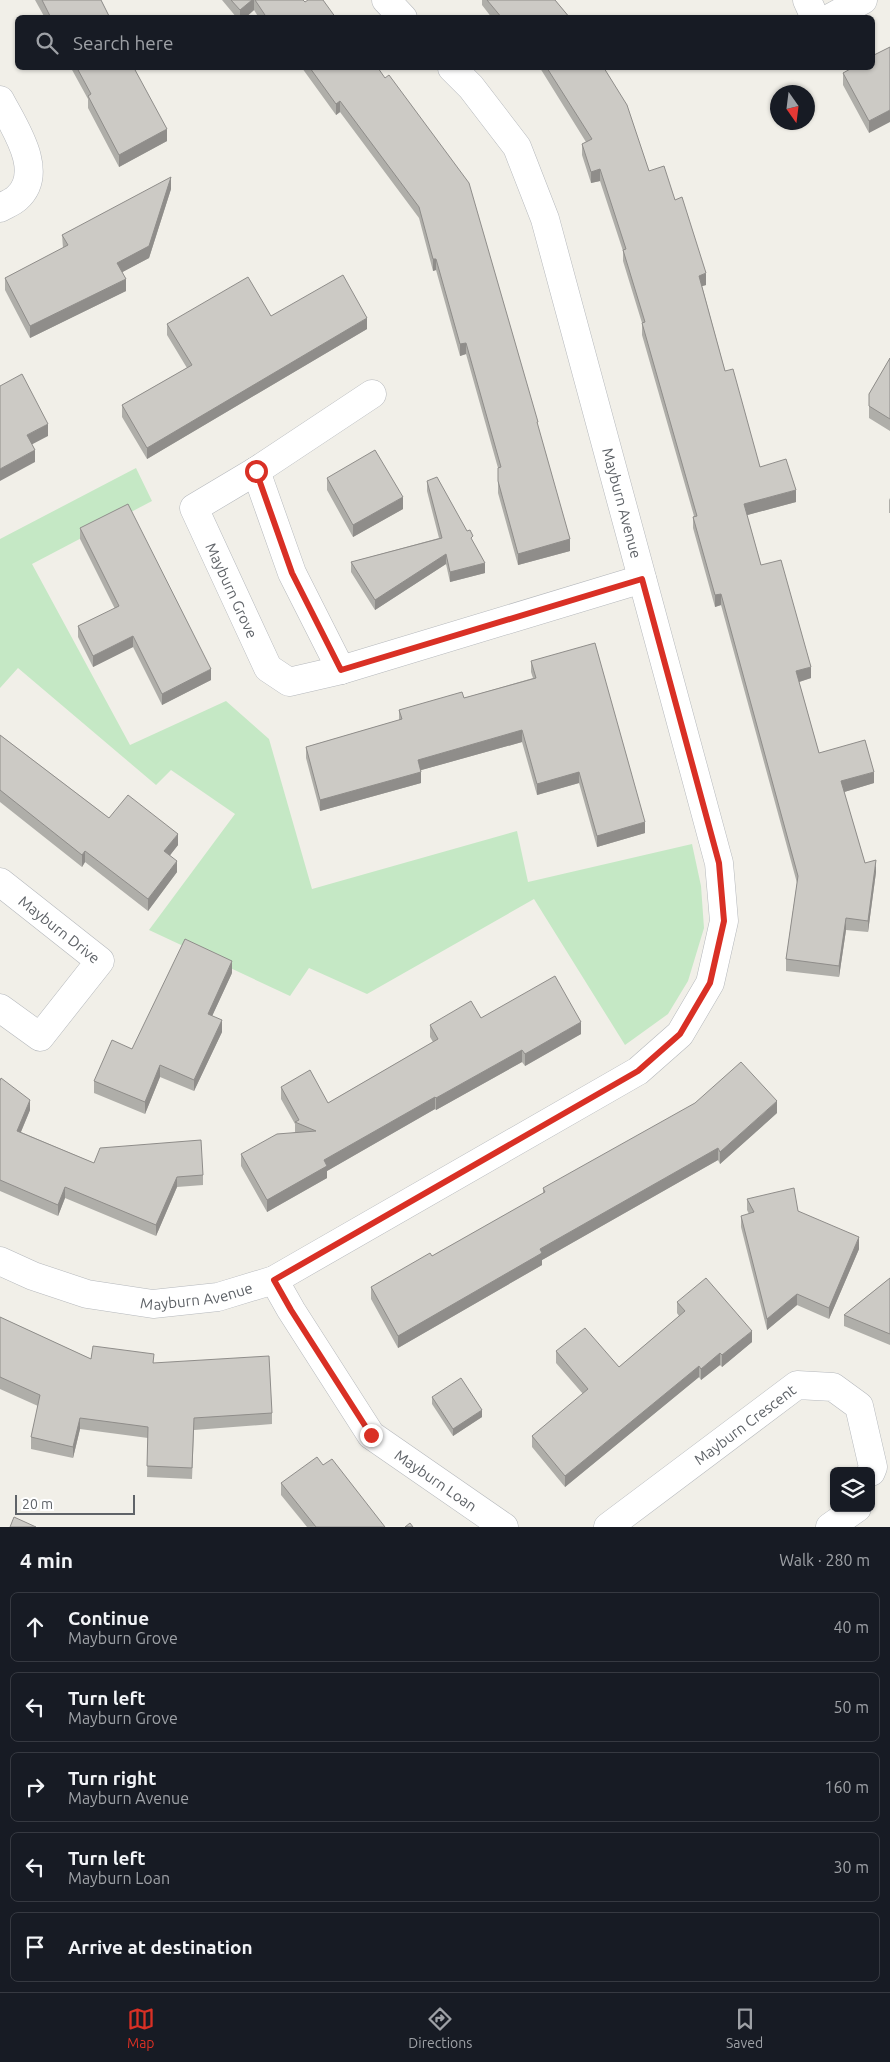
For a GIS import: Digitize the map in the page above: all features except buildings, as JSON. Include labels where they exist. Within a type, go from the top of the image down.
[{"type":"street","points":[[386,0],[400,15]]},
{"type":"street","points":[[807,0],[814,15]]},
{"type":"street","points":[[836,15],[863,0]]},
{"type":"street","name":"Mayburn Avenue","points":[[0,1261],[33,1276],[87,1294],[153,1304],[218,1297],[274,1280],[638,1071],[680,1034],[710,983],[724,921],[719,863],[546,219],[517,147],[470,87],[454,70]]},
{"type":"street","points":[[0,100],[28,155],[29,180],[17,198],[0,208]]},
{"type":"street","name":"Mayburn Grove","points":[[372,394],[256,471],[194,508],[268,668],[289,682],[341,670],[642,579]]},
{"type":"street","points":[[256,471],[292,573],[341,670]]},
{"type":"street","name":"Mayburn Drive","points":[[0,882],[100,961],[40,1037],[0,1008]]},
{"type":"street","name":"Mayburn Loan","points":[[274,1280],[291,1310],[371,1435],[504,1527]]},
{"type":"street","name":"Mayburn Crescent","points":[[608,1527],[796,1385],[833,1387],[859,1406],[874,1467]]},
{"type":"street","points":[[830,1527],[851,1512]]},
{"type":"green space","points":[[136,468],[152,501],[32,564],[130,745],[226,701],[269,739],[312,889],[517,831],[528,882],[692,844],[701,886],[704,928],[688,981],[668,1014],[625,1045],[534,899],[367,994],[309,968],[290,996],[149,930],[235,814],[171,770],[156,785],[18,668],[0,688],[0,539]]},
{"type":"route","points":[[256,471],[292,573],[341,670],[642,579],[719,863],[724,921],[710,983],[680,1034],[638,1071],[274,1280],[291,1310],[371,1435]]}]
